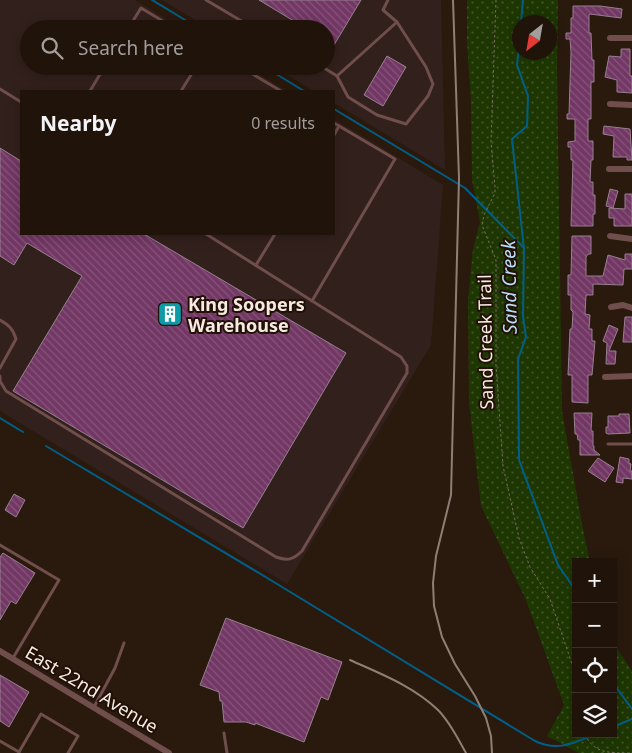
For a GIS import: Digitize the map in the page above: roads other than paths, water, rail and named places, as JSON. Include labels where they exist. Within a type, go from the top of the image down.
[{"type":"street","points":[[610,38],[632,38]]},
{"type":"street","points":[[610,104],[632,105]]},
{"type":"street","points":[[609,169],[632,169]]},
{"type":"street","points":[[610,236],[632,239]]},
{"type":"street","points":[[612,307],[624,305],[632,308]]},
{"type":"street","points":[[605,377],[632,376]]},
{"type":"street","name":"East 22nd Avenue","points":[[0,651],[169,753]]},
{"type":"lane","points":[[206,0],[240,20]]},
{"type":"lane","points":[[388,0],[382,10],[397,22],[426,67],[433,84],[428,96],[406,124],[377,116],[348,97],[337,76],[397,22]]},
{"type":"lane","points":[[134,20],[141,8],[161,20]]},
{"type":"lane","points":[[91,90],[100,75]]},
{"type":"lane","points":[[182,90],[191,75]]},
{"type":"lane","points":[[254,75],[279,90]]},
{"type":"lane","points":[[0,89],[20,101]]},
{"type":"lane","points":[[312,301],[395,159],[335,124]]},
{"type":"lane","points":[[335,133],[339,126]]},
{"type":"lane","points":[[0,376],[6,391],[276,557],[284,560],[296,557],[302,551],[407,373],[407,366],[401,357],[208,235]]},
{"type":"lane","points":[[256,265],[273,235]]},
{"type":"lane","points":[[0,320],[9,325],[16,339],[0,368]]},
{"type":"lane","points":[[608,444],[632,444]]},
{"type":"lane","points":[[0,545],[59,580],[12,659]]},
{"type":"lane","points":[[94,708],[108,684],[124,643]]},
{"type":"lane","points":[[0,740],[19,753],[41,714],[78,736],[68,753]]},
{"type":"lane","points":[[224,733],[227,753]]},
{"type":"waterway","points":[[152,0],[185,20]]},
{"type":"waterway","name":"Sand Creek","points":[[522,15],[523,0]]},
{"type":"waterway","name":"Sand Creek","points":[[518,60],[517,65],[528,96],[527,126],[512,139],[524,249],[523,316],[526,337],[518,359],[519,460],[558,565],[572,585]]},
{"type":"waterway","points":[[278,75],[302,90]]},
{"type":"waterway","points":[[335,110],[465,188],[524,248]]},
{"type":"waterway","points":[[0,418],[23,432]]},
{"type":"waterway","points":[[46,446],[535,741],[558,746],[586,738]]},
{"type":"waterway","name":"Sand Creek","points":[[617,688],[632,709]]},
{"type":"waterway","points":[[617,725],[632,719]]},
{"type":"railway","points":[[453,0],[459,178],[451,495],[436,556],[433,583],[434,606],[442,637],[486,718],[491,736],[492,753]]},
{"type":"railway","points":[[350,660],[396,681],[418,694],[438,710],[454,731],[466,753]]},
{"type":"place","name":"King Soopers Warehouse","points":[[170,314]]}]
